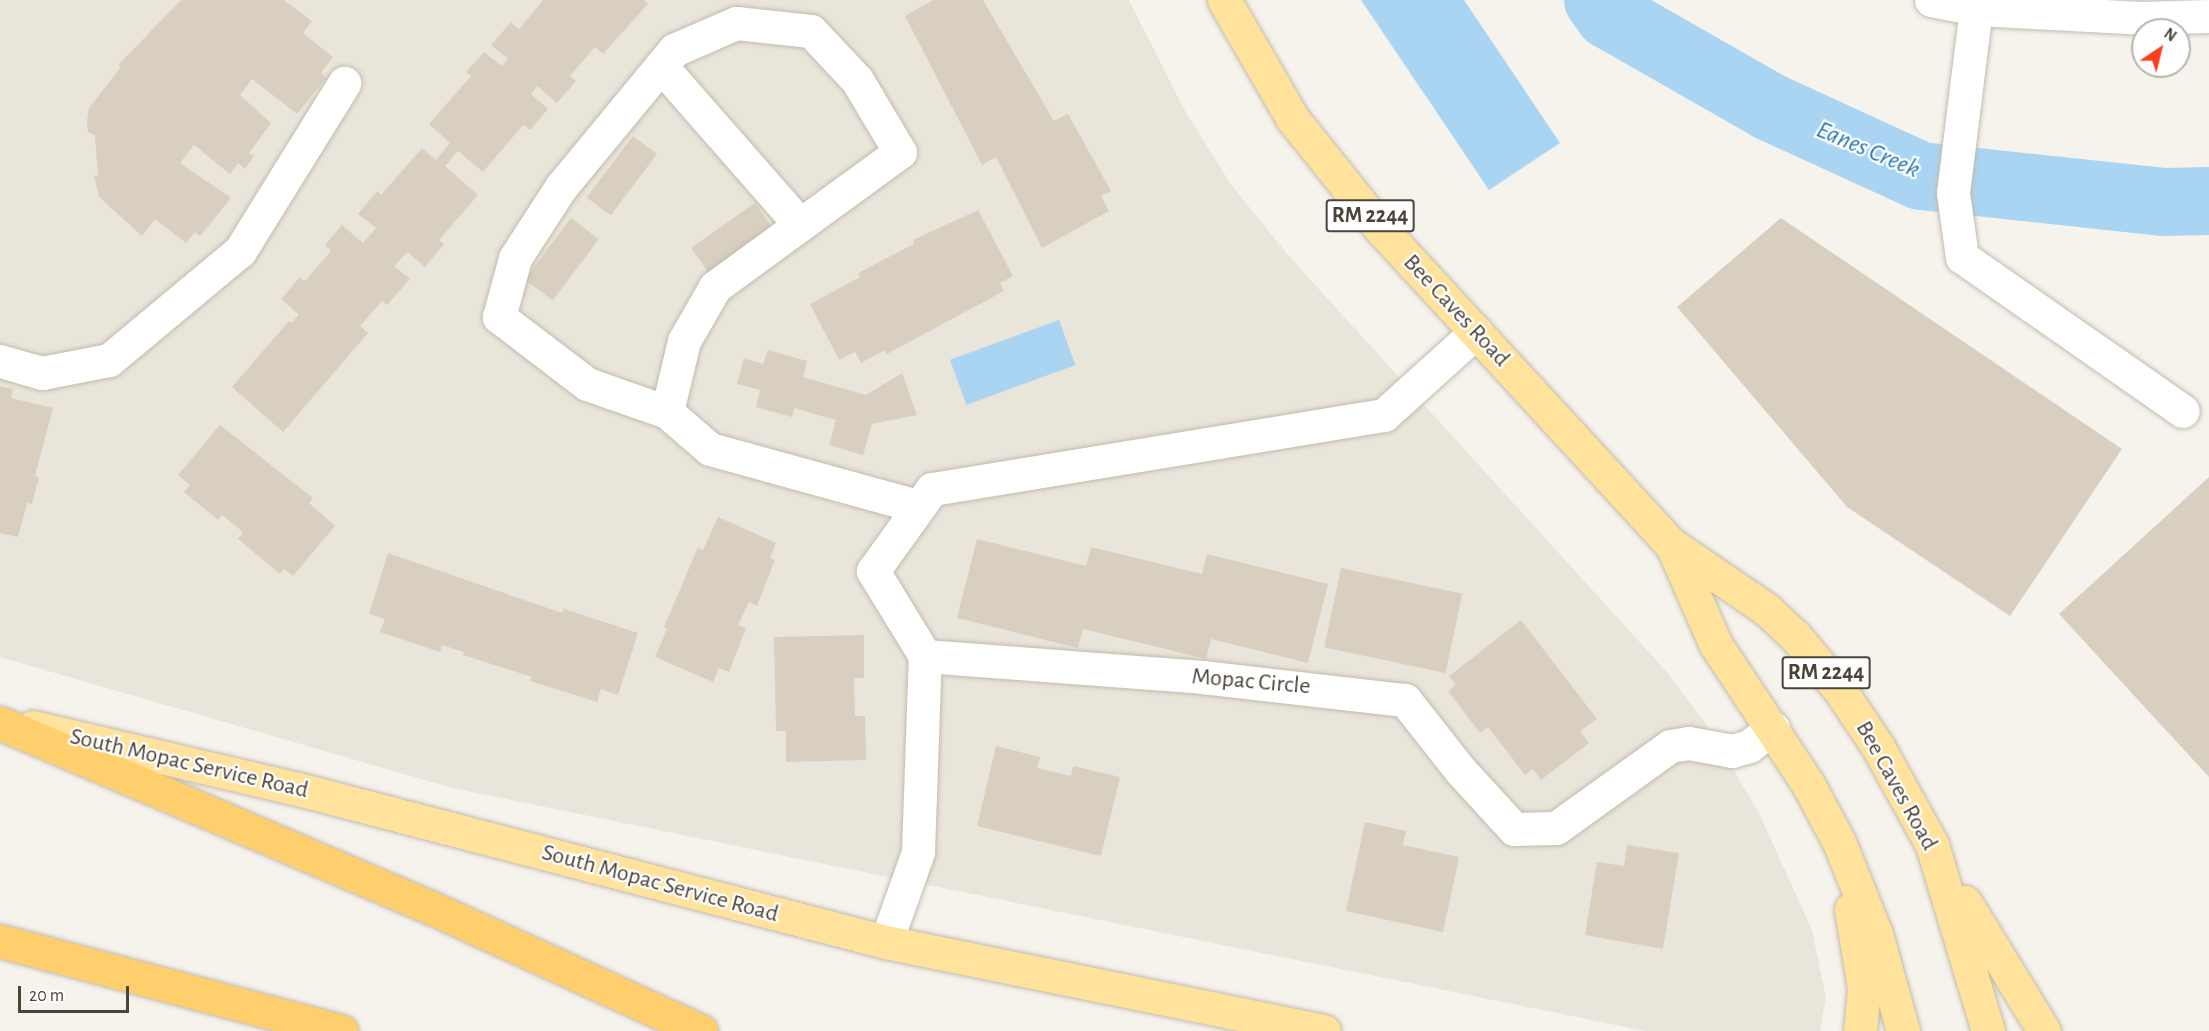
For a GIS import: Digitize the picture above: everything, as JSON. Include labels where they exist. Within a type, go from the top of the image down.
[{"type":"highway","points":[[0,721],[420,903],[701,1031]]},
{"type":"highway","points":[[0,941],[341,1031]]},
{"type":"main road","name":"Bee Caves Road","points":[[1224,0],[1256,61],[1311,143],[1365,211],[1672,544],[1766,609],[1796,637],[1840,690],[1878,747],[1932,845],[1988,1031]]},
{"type":"main road","name":"Bee Caves Road","points":[[1672,544],[1716,645],[1773,728],[1839,842],[1876,934],[1903,1031]]},
{"type":"main road","name":"South Mopac Service Road","points":[[0,721],[298,789],[886,942],[1324,1031]]},
{"type":"main road","points":[[1839,842],[1864,988],[1860,1031]]},
{"type":"main road","points":[[1932,845],[2044,1031]]},
{"type":"street","points":[[1931,0],[2141,18],[2209,16]]},
{"type":"street","points":[[1977,4],[1972,60],[1953,193],[1962,257],[2182,411]]},
{"type":"street","points":[[667,412],[684,341],[715,287],[900,152],[857,81],[811,31],[736,23],[674,50],[561,187],[515,258],[499,317],[587,384],[667,412],[710,449],[917,506]]},
{"type":"street","points":[[661,66],[800,225]]},
{"type":"street","points":[[0,361],[42,373],[109,360],[240,251],[344,83]]},
{"type":"street","points":[[886,942],[918,852],[925,656],[873,571],[917,506],[932,489],[1384,415],[1476,332]]},
{"type":"street","name":"Mopac Circle","points":[[925,656],[1202,677],[1405,700],[1460,770],[1514,829],[1556,828],[1670,746],[1689,743],[1732,751],[1749,746],[1773,728]]},
{"type":"shaded area","points":[[0,0],[1129,0],[1184,109],[1230,183],[1288,255],[1666,671],[1706,724],[1759,813],[1812,930],[1826,998],[1820,1031],[1645,1031],[452,788],[0,657]]},
{"type":"water","points":[[1361,0],[1464,0],[1560,143],[1489,190]]},
{"type":"water","points":[[1059,320],[1075,365],[966,405],[950,360]]},
{"type":"building","points":[[181,0],[284,0],[312,21],[303,33],[333,57],[321,73],[326,78],[297,114],[252,79],[240,95],[271,123],[249,153],[254,156],[245,169],[238,163],[230,174],[194,145],[180,163],[231,198],[200,236],[195,232],[186,243],[155,219],[142,236],[99,197],[94,176],[98,175],[95,135],[88,132],[87,121],[89,108],[121,67],[118,65]]},
{"type":"building","points":[[543,0],[644,0],[648,4],[603,54],[595,47],[570,76],[576,81],[557,103],[537,86],[531,94],[548,109],[530,130],[523,125],[483,172],[458,151],[445,166],[478,195],[439,240],[444,244],[425,267],[407,252],[394,266],[410,279],[387,305],[382,301],[360,326],[368,333],[283,432],[232,387],[289,321],[291,323],[299,315],[281,299],[300,277],[305,281],[331,251],[325,245],[342,225],[363,243],[376,228],[358,214],[377,191],[381,195],[422,148],[436,160],[450,143],[429,124],[471,76],[466,72],[484,52],[502,66],[508,59],[491,45],[511,22],[519,29]]},
{"type":"building","points":[[933,0],[983,0],[1054,121],[1068,114],[1111,191],[1101,196],[1109,211],[1042,248],[996,157],[982,165],[905,16]]},
{"type":"building","points":[[633,136],[657,154],[611,216],[587,197]]},
{"type":"building","points":[[755,203],[773,229],[709,274],[691,248]]},
{"type":"building","points":[[978,210],[1013,276],[1000,283],[1004,291],[887,354],[885,350],[861,363],[855,352],[839,360],[810,304],[860,277],[858,273],[914,244],[913,240]]},
{"type":"building","points":[[571,218],[599,239],[553,301],[525,279]]},
{"type":"building","points":[[1781,218],[2122,449],[2010,616],[1847,507],[1677,307]]},
{"type":"building","points":[[768,350],[807,361],[803,377],[866,395],[902,373],[917,415],[872,424],[863,455],[829,445],[836,420],[794,408],[792,417],[756,407],[760,390],[737,384],[744,358],[763,364]]},
{"type":"building","points":[[0,386],[13,389],[11,398],[53,408],[35,476],[39,477],[32,504],[27,503],[18,537],[0,533]]},
{"type":"building","points":[[220,425],[313,498],[309,503],[335,526],[293,576],[284,569],[280,574],[238,539],[243,532],[222,515],[218,520],[184,492],[190,485],[178,475]]},
{"type":"building","points":[[2209,477],[2209,777],[2059,614]]},
{"type":"building","points":[[718,517],[776,543],[770,558],[775,560],[757,606],[749,602],[738,625],[746,628],[729,672],[719,668],[713,682],[655,657],[667,629],[664,627],[698,547],[703,550]]},
{"type":"building","points":[[977,539],[1086,566],[1091,547],[1202,574],[1207,554],[1328,584],[1308,663],[1211,639],[1206,659],[1083,629],[1078,648],[957,618]]},
{"type":"building","points":[[388,553],[562,613],[564,609],[638,633],[618,695],[601,689],[597,702],[530,681],[532,677],[463,655],[464,652],[442,645],[440,652],[380,632],[385,619],[369,614]]},
{"type":"building","points":[[1341,568],[1462,594],[1445,673],[1324,647]]},
{"type":"building","points":[[1521,620],[1597,719],[1580,731],[1589,743],[1541,780],[1533,769],[1525,775],[1488,727],[1480,733],[1448,691],[1456,685],[1449,676]]},
{"type":"building","points":[[864,635],[864,678],[854,678],[855,716],[865,716],[866,760],[786,762],[786,731],[776,731],[774,637]]},
{"type":"building","points":[[996,746],[1040,757],[1037,768],[1071,776],[1073,766],[1120,777],[1101,856],[977,826]]},
{"type":"building","points":[[1365,822],[1406,831],[1403,845],[1459,857],[1443,932],[1346,911]]},
{"type":"building","points":[[1627,845],[1679,853],[1663,949],[1585,935],[1597,862],[1624,866]]},
{"type":"waterway","name":"Eanes Creek","points":[[1598,0],[1609,15],[1770,107],[1921,176],[2163,202],[2209,201]]}]
